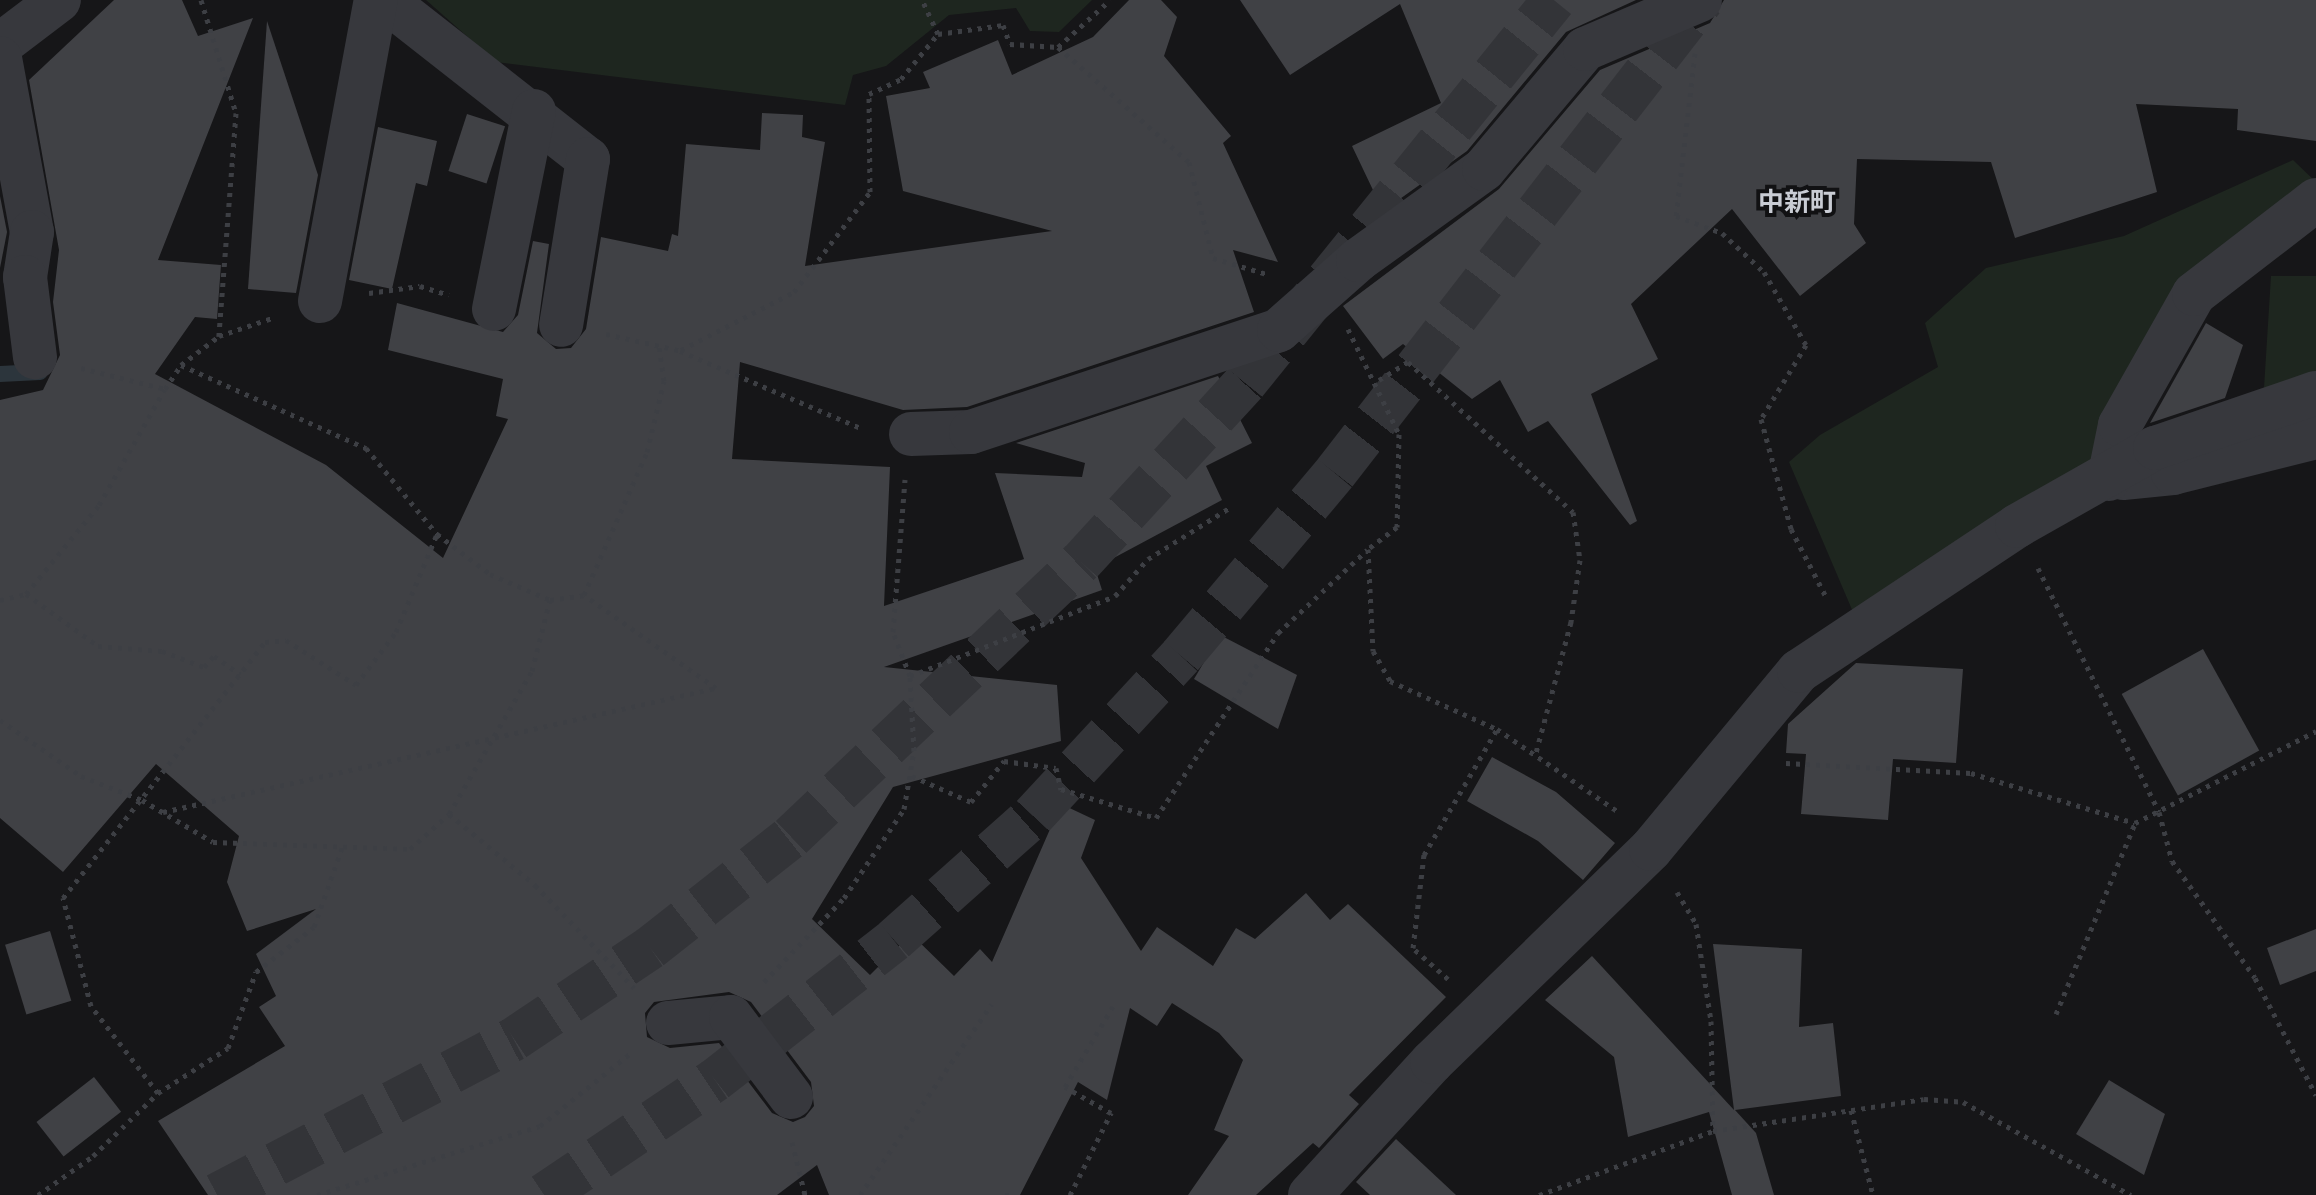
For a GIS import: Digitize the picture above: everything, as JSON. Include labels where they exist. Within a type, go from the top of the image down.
[{"type":"street","points":[[0,45],[59,0]]},
{"type":"street","points":[[320,301],[376,0]]},
{"type":"street","points":[[385,0],[534,111],[588,159],[561,325]]},
{"type":"street","points":[[911,434],[971,432],[1061,396],[1224,353],[1279,330],[1484,169],[1585,49],[1698,1]]},
{"type":"street","points":[[0,58],[32,232],[25,277],[35,357]]},
{"type":"street","points":[[494,309],[534,111]]},
{"type":"street","points":[[2109,479],[2120,425],[2194,294],[2316,200]]},
{"type":"street","points":[[1310,1195],[1486,1012],[1651,849],[1799,671],[2017,526],[2109,479],[2155,448],[2316,393]]},
{"type":"street","points":[[2109,479],[2173,473],[2316,437]]},
{"type":"street","points":[[668,1023],[731,1017],[791,1097]]},
{"type":"path","points":[[201,0],[236,113],[219,336]]},
{"type":"path","points":[[922,0],[938,34]]},
{"type":"path","points":[[1058,47],[1110,0]]},
{"type":"path","points":[[1698,1],[1676,216],[1722,233],[1764,272],[1806,345],[1761,419],[1791,529],[1847,639]]},
{"type":"path","points":[[680,351],[794,292],[870,192],[869,94],[901,79],[938,34],[1003,25],[1010,44],[1058,47],[1189,162],[1213,258],[1326,292],[1379,380],[1399,434],[1397,527],[1368,549],[1278,633],[1156,818],[1061,789],[1056,768],[1004,761],[971,802],[912,776]]},
{"type":"path","points":[[0,600],[26,594],[99,505],[181,365],[219,336],[320,301],[420,286],[494,309]]},
{"type":"path","points":[[561,325],[659,344],[691,354]]},
{"type":"path","points":[[584,595],[647,452],[664,381],[659,344]]},
{"type":"path","points":[[680,351],[873,433],[911,434],[893,632],[910,676],[912,776],[904,809],[844,898],[731,1017]]},
{"type":"path","points":[[35,357],[165,389]]},
{"type":"path","points":[[1379,380],[1408,362],[1573,512],[1580,560],[1571,622],[1536,753]]},
{"type":"path","points":[[162,812],[716,688],[584,595],[550,600],[490,574],[437,534],[366,448],[181,365]]},
{"type":"path","points":[[910,676],[1115,596],[1148,559],[1231,507]]},
{"type":"path","points":[[2017,526],[2159,812],[2172,861],[2255,978],[2316,1095]]},
{"type":"path","points":[[158,1093],[91,1006],[63,898],[265,642],[286,640],[356,685],[396,632],[437,534]]},
{"type":"path","points":[[1368,549],[1373,651],[1390,681],[1497,729],[1611,801],[1651,849],[1696,924],[1711,1021],[1713,1131]]},
{"type":"path","points":[[26,594],[98,646],[162,651],[204,667],[214,656],[240,674]]},
{"type":"path","points":[[0,720],[81,776],[142,800],[213,842],[410,849],[449,814],[532,671],[550,600]]},
{"type":"path","points":[[1486,1012],[1413,948],[1424,855],[1497,729]]},
{"type":"path","points":[[1725,759],[1971,773],[2135,823],[2316,731]]},
{"type":"path","points":[[317,1195],[540,1126],[668,1023],[535,885],[449,814]]},
{"type":"path","points":[[2056,1014],[2135,823]]},
{"type":"path","points":[[38,1195],[93,1156],[158,1093],[228,1048],[256,972],[314,927],[343,845]]},
{"type":"path","points":[[860,1195],[992,1004]]},
{"type":"path","points":[[1070,1195],[1111,1113],[1065,1087],[1113,1006]]},
{"type":"path","points":[[1539,1195],[1713,1131],[1924,1099],[1963,1102],[2131,1195]]},
{"type":"path","points":[[1851,1110],[1873,1195]]},
{"type":"path","points":[[1005,1195],[1013,1195]]},
{"type":"shaded area","points":[[426,0],[1092,0],[1059,32],[1030,31],[1016,8],[949,15],[886,66],[853,75],[845,105],[496,62]]},
{"type":"shaded area","points":[[2293,160],[2316,182],[2254,222],[2099,466],[1853,612],[1789,462],[1820,435],[1938,367],[1925,323],[1986,268],[2124,236]]},
{"type":"shaded area","points":[[2271,276],[2316,276],[2316,373],[2264,388]]},
{"type":"building","points":[[114,0],[182,0],[198,36],[253,18],[158,260],[221,265],[217,319],[195,317],[155,374],[326,465],[443,558],[508,419],[496,416],[503,379],[388,350],[397,303],[503,332],[518,315],[533,241],[549,244],[537,333],[556,349],[571,348],[586,329],[601,237],[668,251],[672,234],[678,236],[686,144],[760,150],[762,113],[803,115],[802,137],[825,142],[805,266],[1052,231],[903,191],[886,96],[930,88],[923,72],[998,40],[1012,75],[1093,37],[1129,0],[1161,0],[1177,17],[1164,56],[1231,136],[1223,143],[1278,262],[1233,250],[1254,312],[967,407],[903,410],[740,362],[732,459],[890,467],[884,606],[1024,559],[995,473],[1082,477],[1085,463],[1016,443],[1218,376],[1252,443],[1206,466],[1222,500],[1095,568],[1102,590],[884,667],[1057,685],[1061,741],[893,787],[812,919],[870,975],[911,934],[954,976],[980,949],[992,962],[1061,804],[1095,820],[1081,858],[1141,951],[1157,927],[1213,966],[1236,928],[1255,939],[1306,893],[1330,920],[1348,904],[1446,997],[1349,1095],[1359,1104],[1319,1148],[1313,1143],[1256,1195],[1188,1195],[1229,1136],[1214,1130],[1243,1060],[1219,1033],[1172,1003],[1157,1026],[1130,1008],[1107,1100],[1078,1082],[1020,1195],[829,1195],[817,1165],[777,1195],[208,1195],[158,1121],[285,1046],[259,1007],[276,996],[256,954],[316,909],[247,931],[227,882],[239,836],[156,764],[63,872],[0,818],[0,400],[43,390],[60,355],[53,302],[59,250],[29,80]],"holes":[[[729,992],[751,1002],[811,1082],[814,1106],[805,1117],[793,1122],[772,1113],[719,1043],[670,1048],[647,1037],[645,1013],[654,1002]]]},
{"type":"building","points":[[1240,0],[1636,0],[1566,32],[1467,151],[1383,211],[1352,146],[1441,103],[1400,4],[1290,75]]},
{"type":"building","points":[[1724,0],[2316,0],[2316,141],[2237,130],[2238,109],[2136,104],[2157,192],[2015,238],[1991,162],[1857,159],[1854,224],[1866,243],[1800,296],[1732,209],[1631,304],[1658,359],[1591,394],[1637,521],[1630,525],[1548,421],[1528,432],[1500,380],[1472,399],[1403,344],[1383,359],[1343,306],[1499,189],[1600,70],[1710,23]]},
{"type":"building","points":[[267,21],[318,175],[296,293],[248,289]]},
{"type":"building","points":[[467,114],[505,126],[487,183],[448,171]]},
{"type":"building","points":[[378,127],[437,141],[427,186],[416,183],[392,289],[349,280]]},
{"type":"building","points":[[0,196],[7,232],[0,268]]},
{"type":"building","points":[[2206,323],[2243,345],[2225,398],[2150,423]]},
{"type":"building","points":[[1220,635],[1297,675],[1278,729],[1194,679]]},
{"type":"building","points":[[2203,649],[2259,750],[2178,796],[2122,694]]},
{"type":"building","points":[[1856,663],[1963,669],[1956,763],[1893,759],[1888,820],[1801,814],[1806,754],[1786,753],[1788,724]]},
{"type":"building","points":[[1492,757],[1556,792],[1615,843],[1583,880],[1538,841],[1467,801]]},
{"type":"building","points":[[2316,929],[2316,971],[2280,985],[2267,948]]},
{"type":"building","points":[[50,931],[71,1001],[26,1015],[5,945]]},
{"type":"building","points":[[1713,944],[1802,949],[1799,1027],[1833,1023],[1841,1096],[1735,1110],[1756,1133],[1774,1195],[1732,1195],[1709,1112],[1628,1137],[1614,1057],[1545,1000],[1592,956],[1734,1110]]},
{"type":"building","points":[[94,1077],[121,1112],[64,1157],[36,1122]]},
{"type":"building","points":[[2109,1080],[2165,1114],[2144,1175],[2076,1134]]},
{"type":"building","points":[[1396,1139],[1456,1195],[1370,1195],[1356,1182]]},
{"type":"waterway","points":[[0,374],[40,372]]},
{"type":"tunnel","points":[[217,1195],[514,1039],[650,948],[791,837],[1081,562],[1245,383],[1554,0]]},
{"type":"tunnel","points":[[544,1195],[715,1080],[894,940],[1033,816],[1181,656],[1335,473],[1702,0]]},
{"type":"district","name":"中新町","points":[[1797,202]]}]
